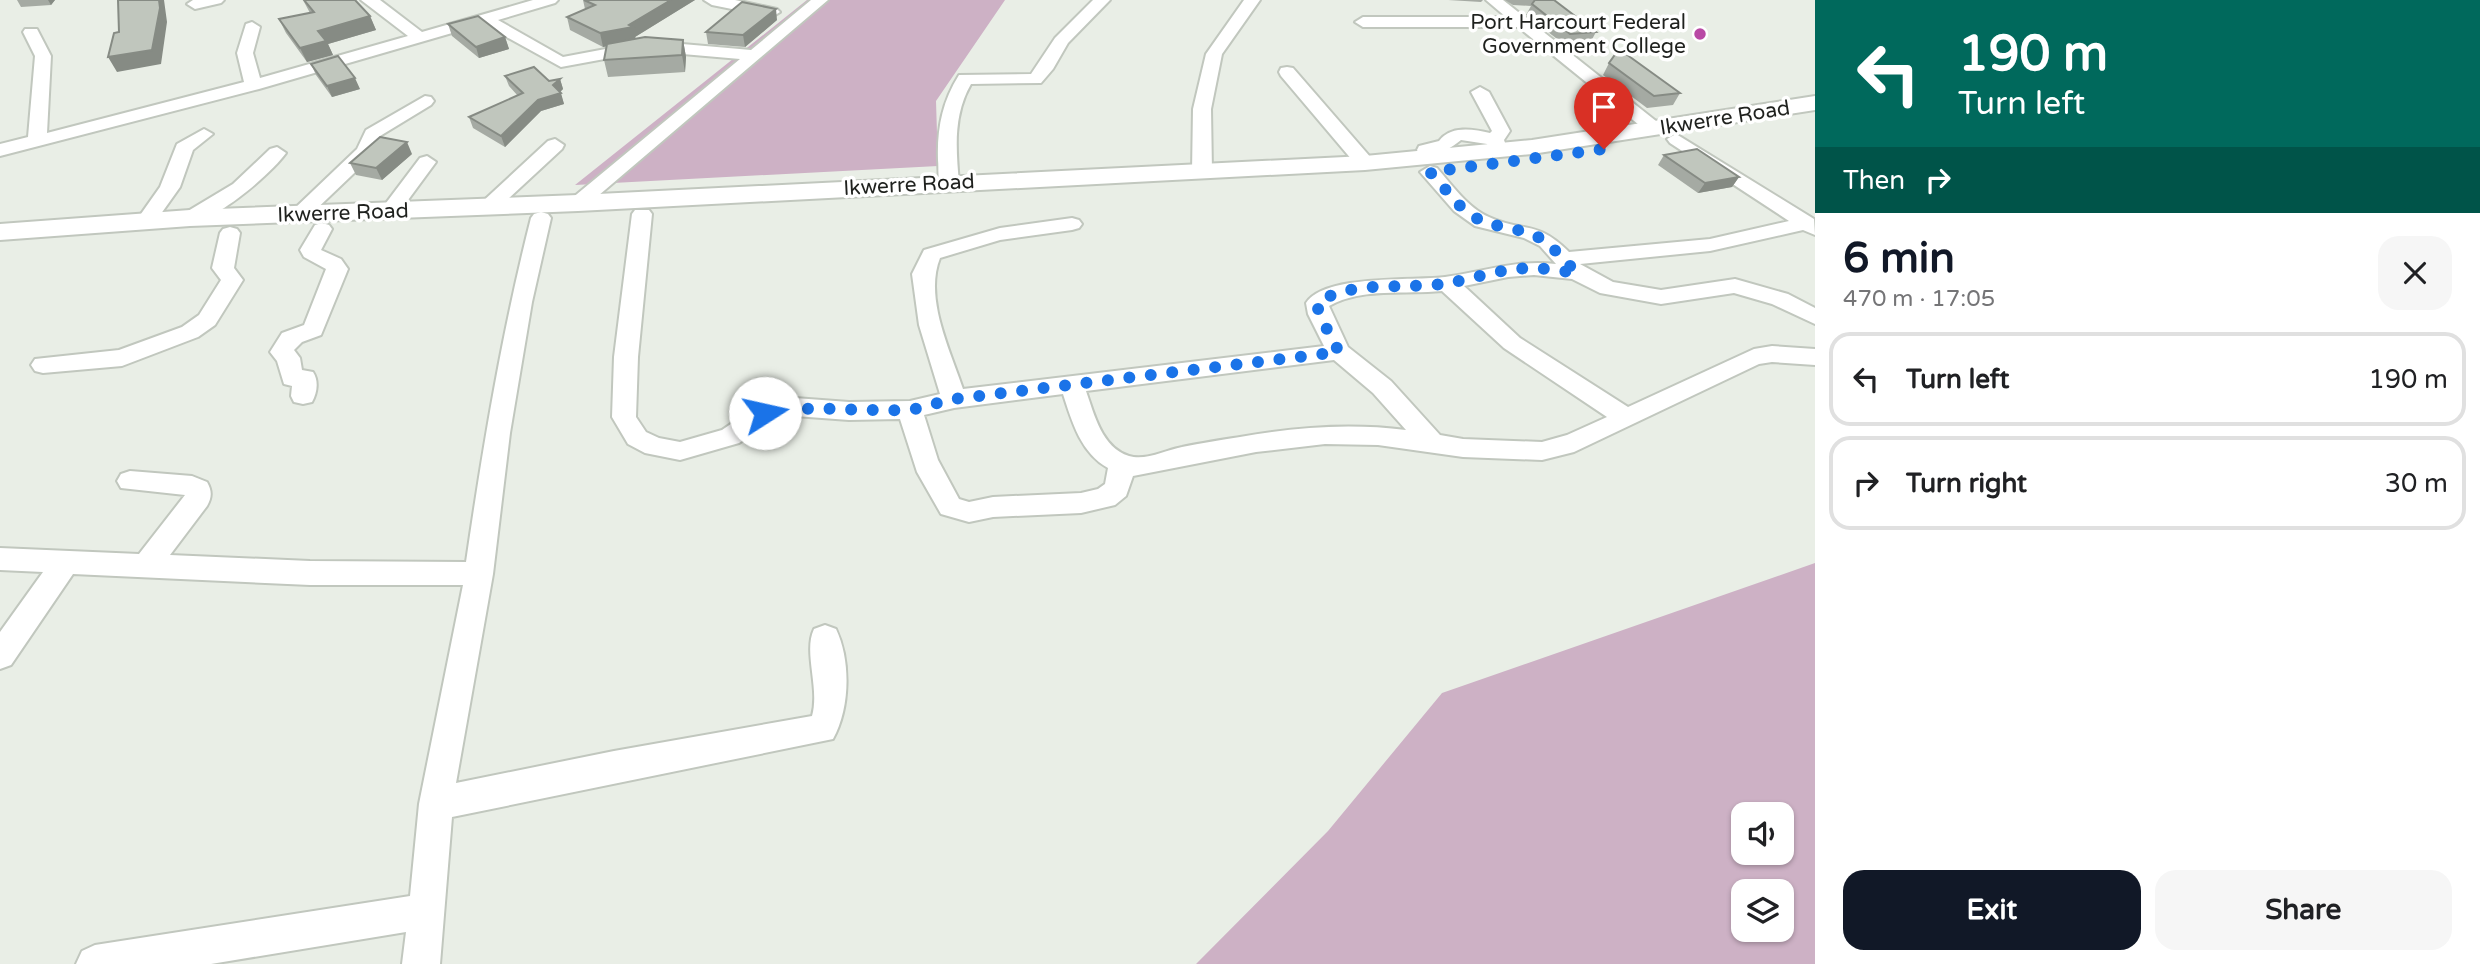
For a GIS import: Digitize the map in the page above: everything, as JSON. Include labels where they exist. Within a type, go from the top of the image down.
[{"type":"main road","name":"Ikwerre Road","points":[[0,246],[1371,177],[1428,161],[1486,167],[1815,103]]},
{"type":"main road","name":"Ikwerre Road","points":[[0,232],[190,218],[578,203],[1365,163],[1497,145],[1666,134],[1815,118]]},
{"type":"street","points":[[195,4],[216,0]]},
{"type":"street","points":[[369,0],[392,14],[420,38]]},
{"type":"street","points":[[0,150],[253,85],[550,0]]},
{"type":"street","points":[[712,0],[799,17]]},
{"type":"street","points":[[578,203],[820,0]]},
{"type":"street","points":[[949,183],[947,123],[965,79],[1035,79],[1061,41],[1102,0]]},
{"type":"street","points":[[1202,172],[1202,109],[1214,54],[1252,0]]},
{"type":"street","points":[[1494,0],[1666,134],[1811,226]]},
{"type":"street","points":[[484,18],[561,62],[648,46],[753,55]]},
{"type":"street","points":[[1363,22],[1522,22]]},
{"type":"street","points":[[252,27],[245,53],[253,85]]},
{"type":"street","points":[[31,32],[43,56],[37,139]]},
{"type":"street","points":[[1287,72],[1365,163]]},
{"type":"street","points":[[1480,92],[1501,131],[1497,145],[1476,135],[1458,135],[1451,138],[1428,161],[1461,207],[1482,222],[1531,233],[1547,242],[1570,266],[1608,288],[1638,295],[1661,296],[1735,286],[1780,299],[1815,317]]},
{"type":"street","points":[[300,214],[366,151],[372,134],[425,101]]},
{"type":"street","points":[[146,221],[161,203],[180,167],[184,148],[204,134]]},
{"type":"street","points":[[488,207],[555,145]]},
{"type":"street","points":[[190,218],[240,188],[277,153]]},
{"type":"street","points":[[390,211],[427,162]]},
{"type":"street","points":[[642,214],[626,357],[624,417],[637,438],[654,446],[680,451],[730,437],[765,413],[795,407],[849,411],[910,410],[954,399],[1339,352]]},
{"type":"street","points":[[421,964],[436,804],[479,574],[504,393],[521,302],[541,218]]},
{"type":"street","points":[[954,399],[930,325],[923,274],[930,254],[970,239],[1017,229],[1072,224]]},
{"type":"street","points":[[1432,443],[1382,387],[1339,352],[1319,314],[1317,303],[1328,295],[1396,286],[1447,284],[1485,274],[1570,266],[1710,245],[1811,226]]},
{"type":"street","points":[[303,396],[305,378],[292,378],[288,358],[282,352],[290,338],[313,330],[337,269],[334,264],[310,250],[322,229]]},
{"type":"street","points":[[43,365],[122,358],[190,332],[207,320],[232,280],[223,268],[230,233]]},
{"type":"street","points":[[1447,284],[1512,343],[1625,417]]},
{"type":"street","points":[[1072,384],[1087,430],[1101,451],[1122,464],[1147,467],[1184,455],[1324,435],[1382,436],[1463,448],[1542,451],[1574,443],[1754,357],[1772,354],[1815,357]]},
{"type":"street","points":[[910,410],[918,446],[933,483],[950,508],[970,512],[993,507],[1081,503],[1106,498],[1117,488],[1122,464]]},
{"type":"street","points":[[130,481],[192,486],[198,489],[198,499],[146,566]]},
{"type":"street","points":[[0,559],[310,573],[479,574]]},
{"type":"street","points":[[0,656],[66,562]]},
{"type":"street","points":[[436,804],[614,767],[821,729],[830,718],[831,703],[825,638]]},
{"type":"street","points":[[95,964],[426,911]]},
{"type":"shaded area","points":[[807,0],[1005,0],[936,101],[938,166],[575,185]]},
{"type":"shaded area","points":[[1815,563],[1815,964],[1196,964],[1328,831],[1442,693]]},
{"type":"building","points":[[118,0],[159,0],[152,50],[108,57],[114,33],[119,32]]},
{"type":"building","points":[[304,0],[355,0],[370,16],[318,31],[326,41],[300,48],[279,19],[314,12]]},
{"type":"building","points":[[584,0],[671,0],[629,25],[633,27],[600,33],[567,17],[595,5]]},
{"type":"building","points":[[1535,0],[1554,0],[1596,32],[1570,34],[1532,4]]},
{"type":"building","points":[[742,2],[776,9],[743,35],[706,32]]},
{"type":"building","points":[[478,16],[505,37],[476,47],[448,24]]},
{"type":"building","points":[[645,37],[683,40],[682,55],[604,60],[607,44]]},
{"type":"building","points":[[1619,49],[1680,93],[1654,96],[1609,63]]},
{"type":"building","points":[[338,56],[355,78],[327,86],[311,64]]},
{"type":"building","points":[[534,67],[549,81],[560,79],[553,85],[561,93],[538,100],[501,136],[469,117],[523,93],[505,76]]},
{"type":"building","points":[[380,137],[407,142],[376,168],[350,163]]},
{"type":"building","points":[[1697,149],[1739,177],[1705,183],[1664,155]]},
{"type":"place","name":"Port Harcourt Federal Government College","points":[[1700,34]]},
{"type":"route","points":[[765,413],[795,407],[849,411],[910,410],[954,399],[1339,352],[1319,314],[1317,303],[1328,295],[1396,286],[1447,284],[1485,274],[1529,268],[1577,273],[1547,242],[1531,233],[1482,222],[1461,207],[1430,172],[1486,167],[1604,149]]}]
